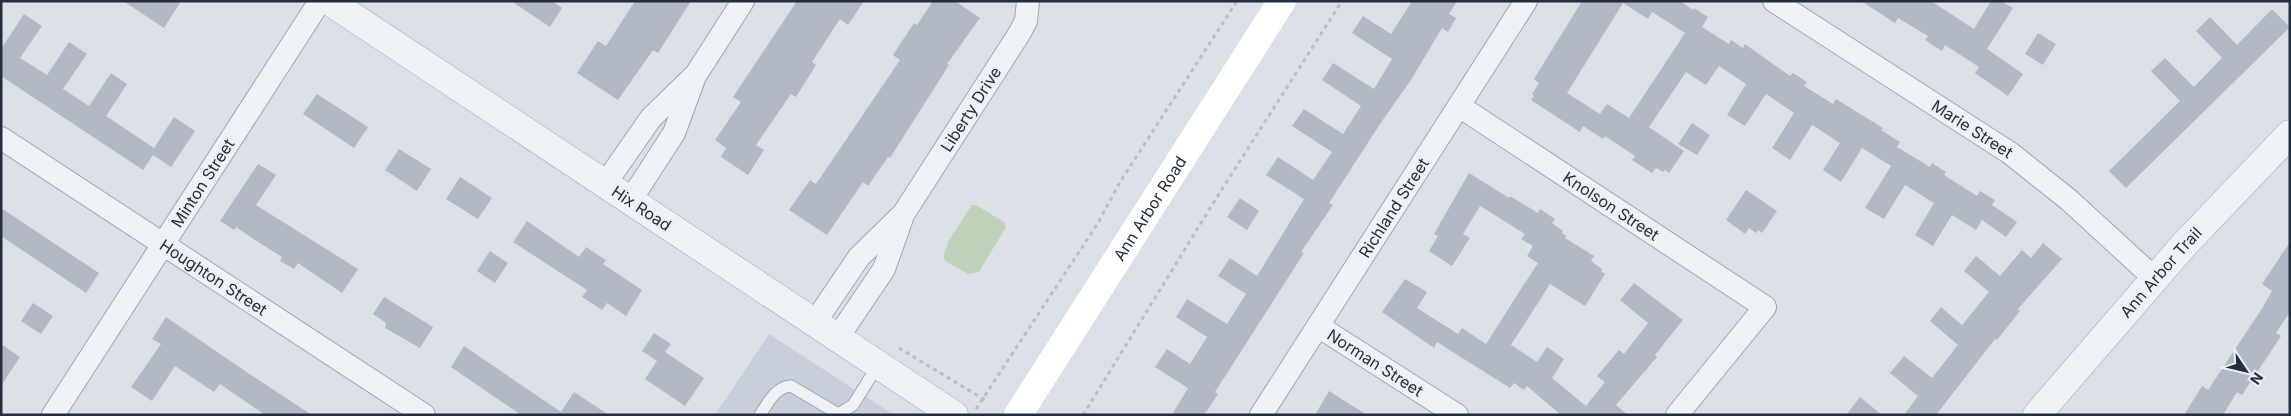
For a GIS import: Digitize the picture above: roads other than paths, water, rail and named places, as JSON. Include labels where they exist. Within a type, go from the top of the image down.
[{"type":"main road","name":"Ann Arbor Road","points":[[1018,415],[1282,1]]},
{"type":"street","name":"Minton Street","points":[[53,415],[164,246],[320,1]]},
{"type":"street","name":"Hix Road","points":[[329,1],[954,415]]},
{"type":"street","points":[[630,201],[674,133],[695,76],[743,1]]},
{"type":"street","name":"Liberty Drive","points":[[904,212],[1019,34],[1026,20],[1028,1]]},
{"type":"street","name":"Richland Street","points":[[1261,415],[1526,1]]},
{"type":"street","name":"Marie Street","points":[[1774,1],[2010,153],[2069,200],[2154,278]]},
{"type":"street","points":[[605,184],[650,118],[695,76]]},
{"type":"street","name":"Knolson Street","points":[[1459,106],[1764,307],[1677,415]]},
{"type":"street","name":"Ann Arbor Trail","points":[[2038,415],[2154,278],[2290,134]]},
{"type":"street","name":"Houghton Street","points":[[1,138],[424,415]]},
{"type":"street","points":[[815,322],[859,257],[904,212]]},
{"type":"street","points":[[838,337],[884,269],[904,212]]},
{"type":"street","name":"Norman Street","points":[[1318,326],[1457,415]]},
{"type":"lane","points":[[760,415],[773,395],[783,387],[791,386],[839,414],[853,405],[878,365]]}]
